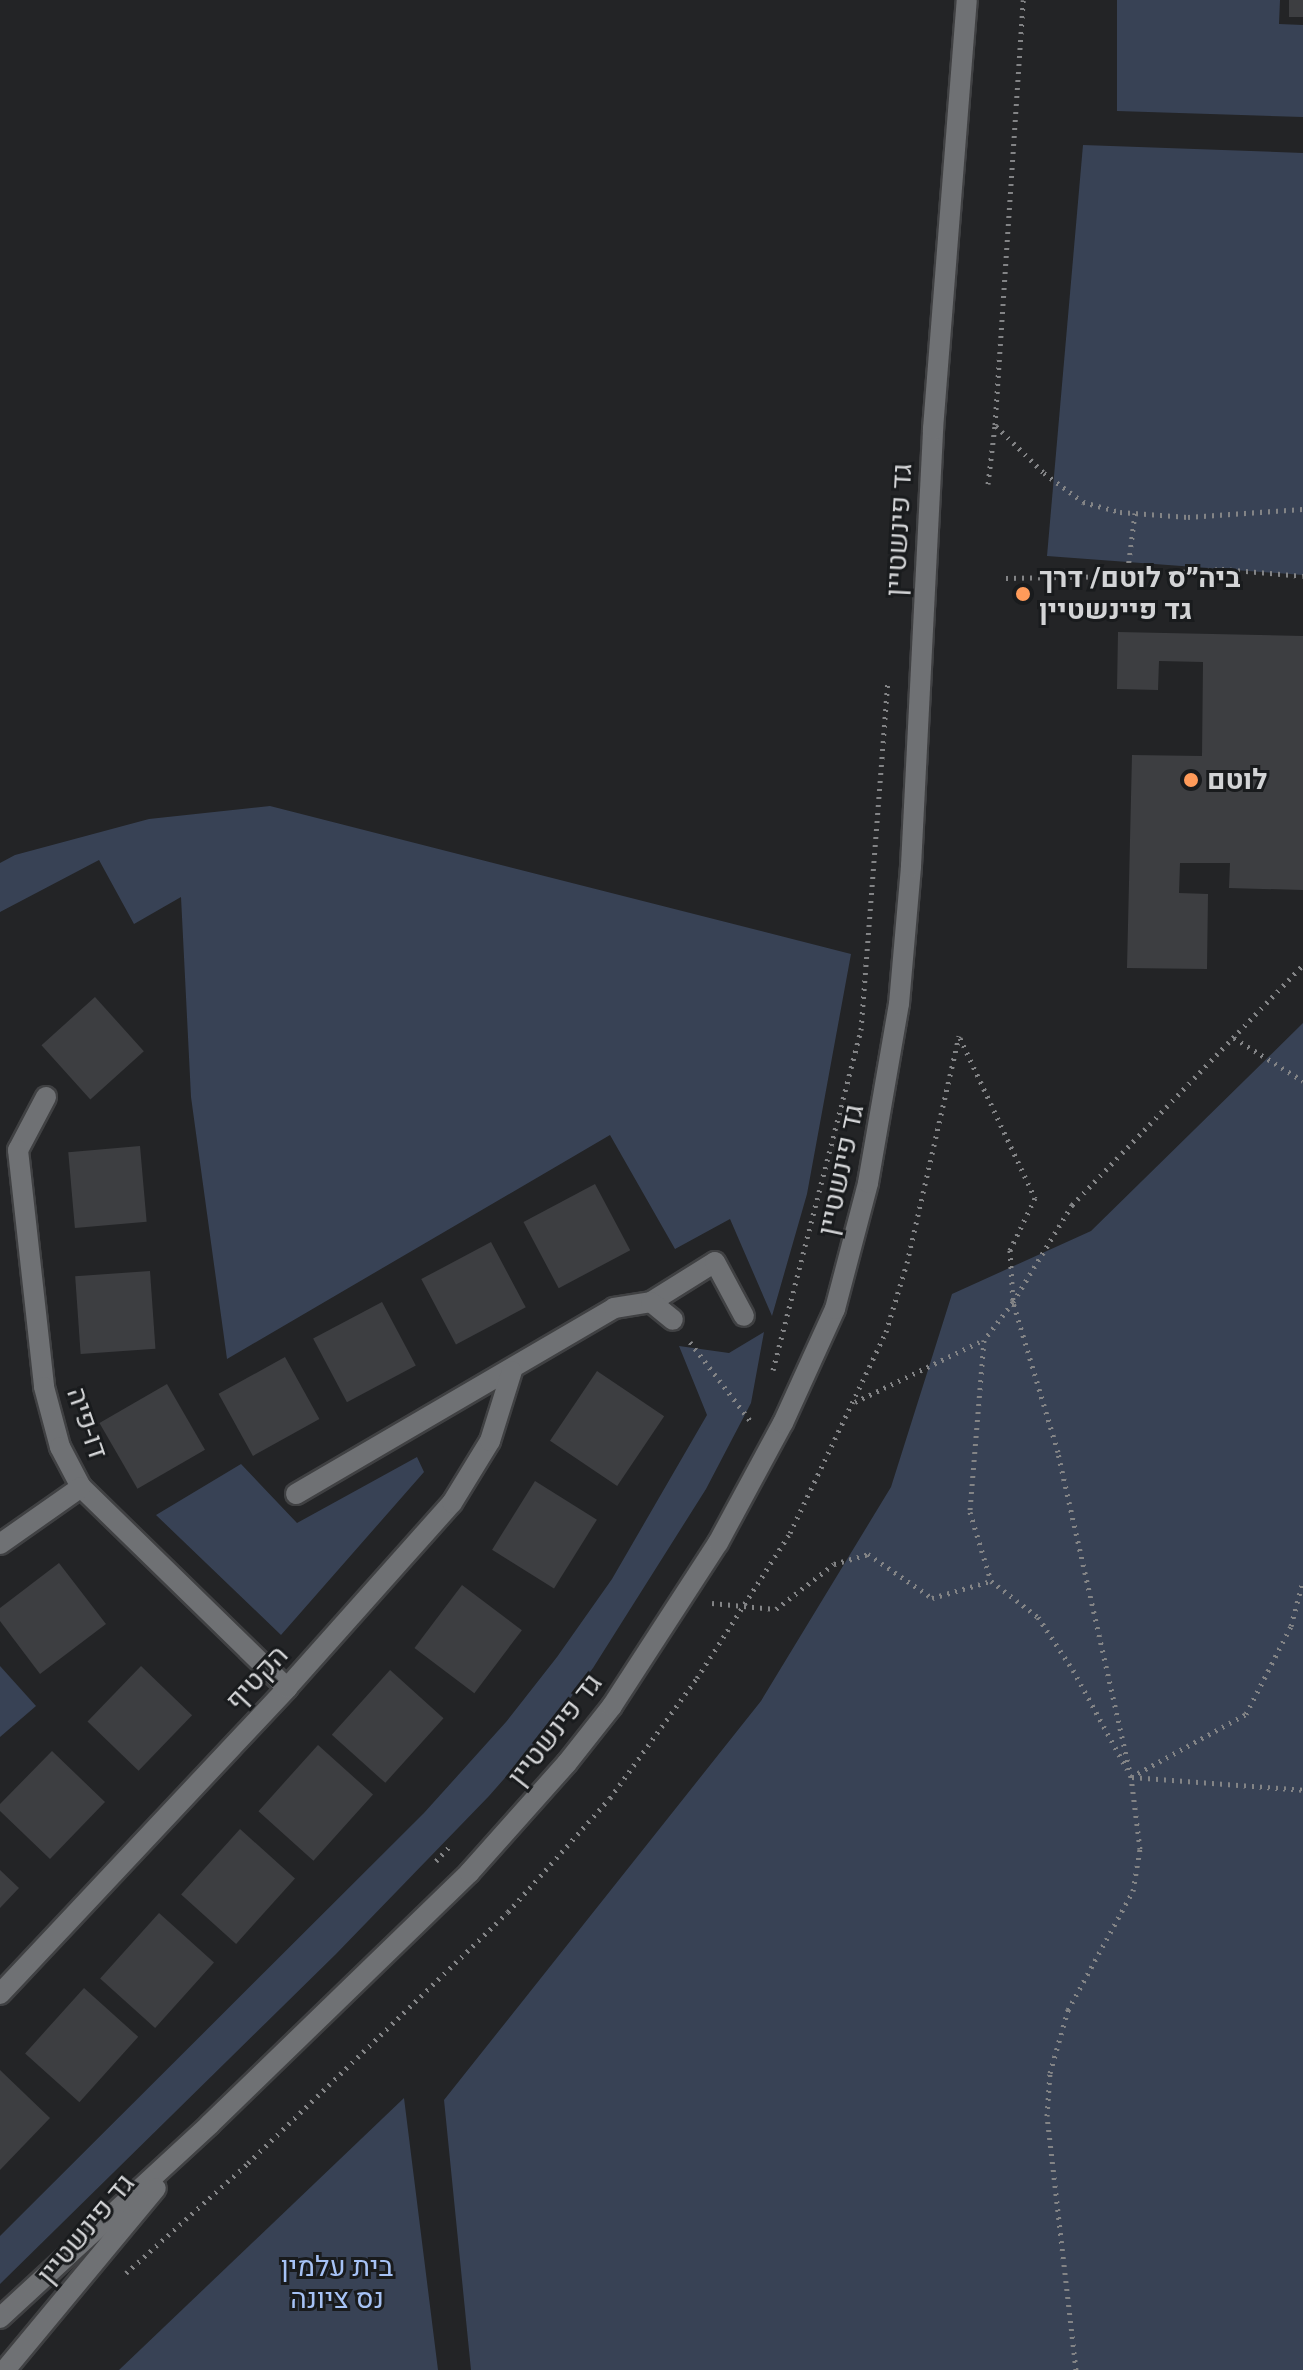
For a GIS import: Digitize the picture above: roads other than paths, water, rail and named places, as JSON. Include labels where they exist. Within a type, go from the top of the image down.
[{"type":"street","name":"גד פינשטיין","points":[[0,2318],[210,2124],[469,1873],[520,1819],[612,1706],[748,1490],[835,1309],[868,1183],[899,1004],[911,866],[933,429],[968,2]]},
{"type":"street","name":"דו-פיה","points":[[46,1097],[9,1152],[44,1387],[60,1447],[81,1487],[287,1688]]},
{"type":"street","points":[[296,1494],[512,1371],[614,1308],[651,1302],[715,1262],[744,1316]]},
{"type":"street","points":[[651,1302],[673,1320]]},
{"type":"street","name":"הקטיף","points":[[0,1994],[287,1688],[452,1503],[490,1441],[512,1371]]},
{"type":"street","points":[[0,1544],[81,1487]]},
{"type":"street","name":"גד פינשטיין","points":[[5,2370],[210,2124]]},
{"type":"place","name":"ביה״ס לוטם/ דרך גד פיינשטיין","points":[[1023,594]]},
{"type":"place","name":"לוטם","points":[[1191,780]]},
{"type":"park label","name":"בית עלמין נס ציונה","points":[[337,2283]]}]
